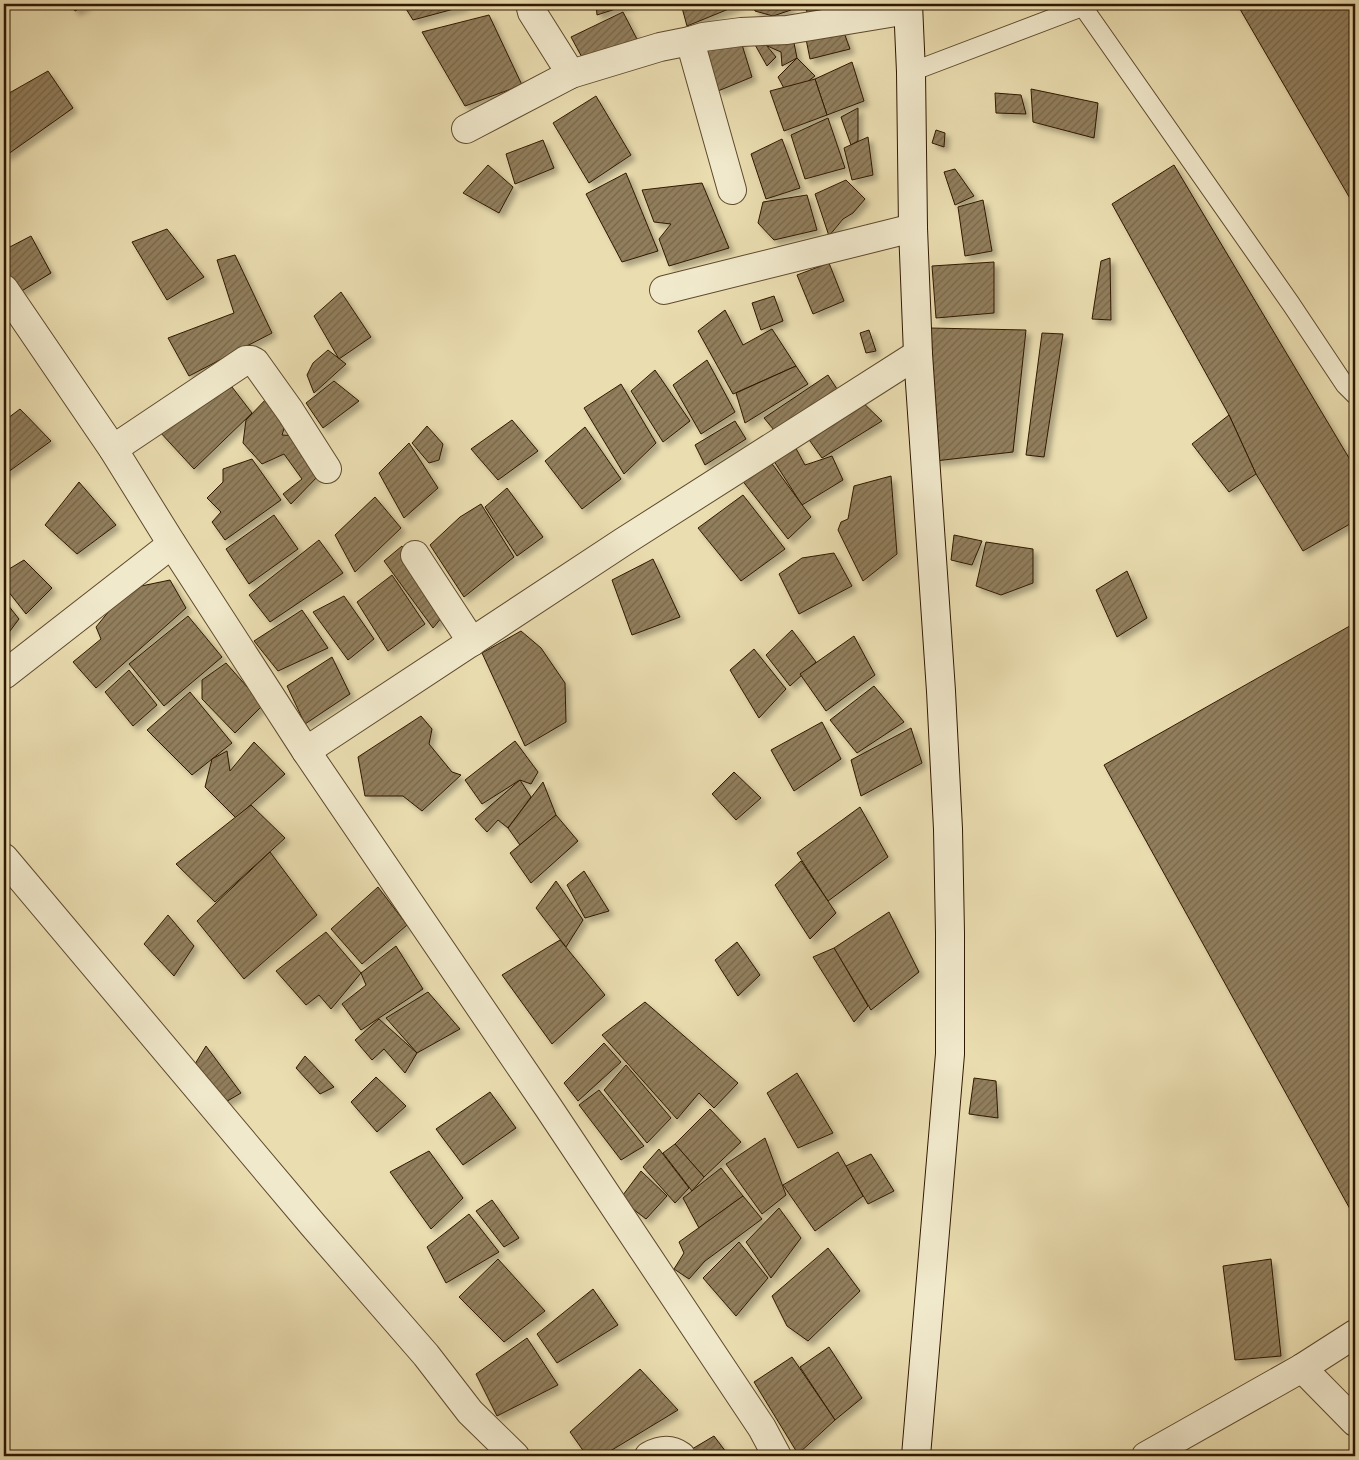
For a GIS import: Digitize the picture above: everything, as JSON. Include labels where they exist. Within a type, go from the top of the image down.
[{"type":"street","points":[[530,4],[532,12],[570,74]]},
{"type":"street","points":[[466,129],[570,74],[660,47],[741,32],[787,30],[908,7],[918,354],[941,691],[948,829],[950,933],[950,1054],[916,1456]]},
{"type":"street","points":[[690,42],[732,190]]},
{"type":"street","points":[[664,290],[913,228]]},
{"type":"street","points":[[4,288],[113,448],[172,544],[306,751],[548,1107],[762,1428],[777,1456]]},
{"type":"street","points":[[306,751],[623,542],[918,354]]},
{"type":"street","points":[[113,448],[246,360],[251,360],[255,362],[290,411],[327,469]]},
{"type":"street","points":[[4,675],[172,544]]},
{"type":"street","points":[[415,555],[472,642]]},
{"type":"street","points":[[4,858],[313,1225],[426,1356],[470,1412],[515,1456]]},
{"type":"street","points":[[1146,1456],[1302,1368],[1355,1334]]},
{"type":"street","points":[[1302,1368],[1355,1422]]},
{"type":"street","points":[[649,1456],[665,1450],[676,1452],[681,1456]]},
{"type":"lane","points":[[911,72],[1086,6],[1355,395]]},
{"type":"building","points":[[71,4],[88,4],[75,11]]},
{"type":"building","points":[[403,4],[463,4],[465,6],[413,20]]},
{"type":"building","points":[[596,4],[631,4],[597,15]]},
{"type":"building","points":[[681,4],[741,4],[687,26]]},
{"type":"building","points":[[753,4],[788,4],[791,10],[773,16],[755,11]]},
{"type":"building","points":[[804,4],[869,4],[812,25]]},
{"type":"building","points":[[1237,4],[1355,4],[1355,207]]},
{"type":"building","points":[[623,12],[639,43],[584,61],[571,37]]},
{"type":"building","points":[[489,15],[522,85],[465,106],[422,32]]},
{"type":"building","points":[[842,27],[850,49],[810,59],[805,34]]},
{"type":"building","points":[[781,34],[794,43],[797,58],[782,66],[781,52],[765,45]]},
{"type":"building","points":[[739,35],[752,77],[718,91],[697,49]]},
{"type":"building","points":[[762,40],[776,57],[767,66],[754,43]]},
{"type":"building","points":[[797,58],[815,76],[788,96],[778,77]]},
{"type":"building","points":[[852,62],[864,101],[827,115],[815,79]]},
{"type":"building","points":[[48,71],[73,108],[4,157],[4,96]]},
{"type":"building","points":[[815,79],[827,115],[784,131],[770,91]]},
{"type":"building","points":[[1031,89],[1098,103],[1094,138],[1033,122]]},
{"type":"building","points":[[995,93],[1021,95],[1026,114],[996,113]]},
{"type":"building","points":[[596,96],[631,155],[589,183],[553,123]]},
{"type":"building","points":[[858,108],[858,141],[851,145],[841,117]]},
{"type":"building","points":[[828,118],[845,168],[805,179],[791,135]]},
{"type":"building","points":[[936,130],[945,133],[944,147],[932,143]]},
{"type":"building","points":[[868,137],[873,175],[852,180],[844,148]]},
{"type":"building","points":[[782,139],[800,188],[766,199],[751,154]]},
{"type":"building","points":[[543,140],[554,168],[515,184],[506,154]]},
{"type":"building","points":[[488,165],[513,187],[499,213],[463,193]]},
{"type":"building","points":[[1174,165],[1355,468],[1355,521],[1303,551],[1256,474],[1229,415],[1112,204]]},
{"type":"building","points":[[955,169],[974,196],[955,205],[944,172]]},
{"type":"building","points":[[626,173],[658,251],[622,262],[586,194]]},
{"type":"building","points":[[846,180],[865,199],[853,213],[843,219],[829,236],[815,194]]},
{"type":"building","points":[[702,183],[729,248],[669,266],[659,239],[671,224],[654,222],[642,190]]},
{"type":"building","points":[[807,195],[817,230],[774,240],[758,223],[763,202]]},
{"type":"building","points":[[983,200],[992,251],[965,256],[958,207]]},
{"type":"building","points":[[167,229],[204,277],[167,300],[132,242]]},
{"type":"building","points":[[31,236],[51,273],[20,292],[4,269],[4,250]]},
{"type":"building","points":[[235,255],[272,333],[189,376],[168,338],[234,313],[217,260]]},
{"type":"building","points":[[1110,258],[1111,320],[1092,319],[1101,261]]},
{"type":"building","points":[[994,262],[994,313],[936,318],[932,266]]},
{"type":"building","points":[[829,263],[844,301],[813,314],[797,275]]},
{"type":"building","points":[[341,292],[371,337],[339,359],[314,316]]},
{"type":"building","points":[[774,296],[783,321],[761,330],[752,303]]},
{"type":"building","points":[[725,310],[743,345],[772,329],[796,366],[733,394],[698,331]]},
{"type":"building","points":[[930,328],[1026,330],[1013,452],[935,461]]},
{"type":"building","points":[[869,330],[876,351],[866,353],[860,333]]},
{"type":"building","points":[[1042,333],[1063,334],[1044,457],[1026,455]]},
{"type":"building","points":[[328,350],[346,364],[314,393],[307,375],[313,363]]},
{"type":"building","points":[[707,360],[735,412],[701,434],[673,385]]},
{"type":"building","points":[[796,366],[808,384],[745,423],[736,393]]},
{"type":"building","points":[[655,370],[690,421],[663,442],[631,391]]},
{"type":"building","points":[[828,375],[837,389],[774,430],[764,418]]},
{"type":"building","points":[[334,381],[359,401],[323,428],[306,403]]},
{"type":"building","points":[[621,384],[656,443],[624,474],[584,408]]},
{"type":"building","points":[[232,387],[252,413],[194,469],[159,431]]},
{"type":"building","points":[[270,395],[289,413],[282,435],[297,436],[320,474],[291,504],[283,494],[302,479],[284,454],[262,464],[243,443],[246,420]]},
{"type":"building","points":[[855,395],[882,421],[822,458],[805,434]]},
{"type":"building","points":[[20,409],[51,441],[4,475],[4,421]]},
{"type":"building","points":[[1229,415],[1256,474],[1229,492],[1192,444]]},
{"type":"building","points":[[512,420],[538,451],[498,480],[471,449]]},
{"type":"building","points":[[735,421],[746,439],[705,465],[695,445]]},
{"type":"building","points":[[427,426],[443,444],[439,460],[429,463],[412,443]]},
{"type":"building","points":[[585,427],[621,479],[582,509],[545,461]]},
{"type":"building","points":[[409,443],[438,488],[404,518],[379,473]]},
{"type":"building","points":[[793,443],[805,465],[832,456],[843,480],[802,505],[772,458]]},
{"type":"building","points":[[767,457],[811,517],[788,539],[738,475]]},
{"type":"building","points":[[252,459],[281,500],[225,540],[212,522],[221,512],[207,498],[223,482],[223,469]]},
{"type":"building","points":[[891,476],[897,554],[863,581],[838,530],[841,522],[848,519],[854,486]]},
{"type":"building","points":[[79,482],[116,525],[77,554],[45,525]]},
{"type":"building","points":[[507,488],[543,537],[517,556],[485,507]]},
{"type":"building","points":[[743,495],[785,549],[741,581],[698,528]]},
{"type":"building","points":[[375,497],[401,528],[355,572],[335,535]]},
{"type":"building","points":[[481,504],[514,557],[464,597],[430,545],[460,517]]},
{"type":"building","points":[[274,515],[298,549],[249,584],[226,549]]},
{"type":"building","points":[[954,535],[982,541],[972,565],[951,560]]},
{"type":"building","points":[[319,540],[343,573],[270,622],[249,595]]},
{"type":"building","points":[[986,542],[1033,549],[1033,583],[1001,595],[976,586]]},
{"type":"building","points":[[402,546],[447,611],[433,628],[384,561]]},
{"type":"building","points":[[834,553],[852,586],[799,614],[779,574],[802,558]]},
{"type":"building","points":[[653,559],[680,617],[632,635],[612,580]]},
{"type":"building","points":[[24,560],[52,588],[26,614],[4,586],[4,572]]},
{"type":"building","points":[[1127,571],[1147,618],[1117,637],[1096,590]]},
{"type":"building","points":[[392,575],[425,624],[388,651],[357,602]]},
{"type":"building","points":[[170,580],[186,608],[96,688],[73,662],[101,639],[96,627],[127,589]]},
{"type":"building","points":[[344,596],[374,639],[348,660],[313,612]]},
{"type":"building","points":[[4,600],[19,619],[4,639]]},
{"type":"building","points":[[302,610],[328,648],[278,671],[254,641]]},
{"type":"building","points":[[188,616],[222,657],[164,706],[129,664]]},
{"type":"building","points":[[1355,623],[1355,1218],[1104,765]]},
{"type":"building","points":[[792,630],[816,662],[790,686],[766,655]]},
{"type":"building","points":[[521,631],[541,648],[565,683],[566,722],[525,746],[482,653]]},
{"type":"building","points":[[854,636],[875,675],[826,711],[800,674]]},
{"type":"building","points":[[754,649],[786,689],[759,718],[730,670]]},
{"type":"building","points":[[332,657],[350,694],[305,724],[287,686]]},
{"type":"building","points":[[226,663],[263,705],[235,733],[202,699],[202,680]]},
{"type":"building","points":[[129,670],[157,705],[133,726],[105,692]]},
{"type":"building","points":[[874,686],[904,722],[857,753],[830,720]]},
{"type":"building","points":[[190,692],[232,743],[192,775],[147,730]]},
{"type":"building","points":[[421,716],[432,729],[429,744],[452,772],[461,775],[422,811],[403,796],[365,796],[358,757]]},
{"type":"building","points":[[822,722],[841,759],[794,791],[771,750]]},
{"type":"building","points":[[911,728],[922,763],[861,796],[851,760]]},
{"type":"building","points":[[515,741],[538,772],[531,784],[520,780],[482,804],[465,780]]},
{"type":"building","points":[[254,742],[285,774],[236,818],[205,787],[212,759],[227,751],[230,771]]},
{"type":"building","points":[[734,772],[761,798],[736,820],[712,794]]},
{"type":"building","points":[[520,780],[531,797],[508,828],[498,820],[487,832],[475,819]]},
{"type":"building","points":[[543,782],[556,815],[520,845],[508,828]]},
{"type":"building","points":[[251,805],[285,838],[215,902],[176,864]]},
{"type":"building","points":[[860,807],[888,857],[828,901],[797,853]]},
{"type":"building","points":[[556,815],[578,841],[531,883],[510,853]]},
{"type":"building","points":[[270,852],[317,915],[244,979],[197,921]]},
{"type":"building","points":[[801,861],[836,913],[810,939],[775,885]]},
{"type":"building","points":[[584,871],[609,911],[585,918],[567,885]]},
{"type":"building","points":[[556,881],[583,920],[566,947],[536,908]]},
{"type":"building","points":[[378,887],[407,925],[362,964],[331,929]]},
{"type":"building","points":[[889,912],[919,972],[871,1010],[834,948]]},
{"type":"building","points":[[168,915],[194,946],[174,976],[144,944]]},
{"type":"building","points":[[326,932],[361,973],[331,1009],[319,995],[306,1005],[276,971]]},
{"type":"building","points":[[560,940],[605,995],[552,1044],[502,975]]},
{"type":"building","points":[[737,942],[760,975],[738,996],[715,960]]},
{"type":"building","points":[[396,946],[423,989],[361,1030],[342,1004],[366,985],[361,973]]},
{"type":"building","points":[[834,948],[868,1006],[854,1022],[813,957]]},
{"type":"building","points":[[428,992],[460,1029],[417,1053],[386,1018]]},
{"type":"building","points":[[645,1002],[738,1083],[714,1108],[699,1093],[677,1119],[602,1035]]},
{"type":"building","points":[[379,1019],[417,1053],[405,1073],[384,1049],[372,1060],[355,1040]]},
{"type":"building","points":[[604,1043],[621,1062],[578,1101],[564,1083]]},
{"type":"building","points":[[206,1046],[241,1093],[224,1103],[195,1064]]},
{"type":"building","points":[[305,1056],[334,1087],[320,1094],[296,1068]]},
{"type":"building","points":[[626,1065],[671,1118],[647,1143],[604,1090]]},
{"type":"building","points":[[797,1073],[833,1133],[798,1148],[767,1093]]},
{"type":"building","points":[[376,1077],[406,1106],[377,1132],[351,1102]]},
{"type":"building","points":[[974,1078],[996,1081],[998,1118],[969,1114]]},
{"type":"building","points":[[599,1090],[644,1146],[621,1160],[579,1105]]},
{"type":"building","points":[[490,1092],[516,1128],[463,1165],[436,1129]]},
{"type":"building","points":[[710,1109],[741,1142],[704,1177],[675,1144]]},
{"type":"building","points":[[765,1138],[786,1195],[762,1214],[726,1164]]},
{"type":"building","points":[[675,1144],[704,1177],[692,1191],[663,1153]]},
{"type":"building","points":[[659,1149],[689,1188],[675,1203],[643,1167]]},
{"type":"building","points":[[429,1151],[463,1198],[431,1229],[390,1172]]},
{"type":"building","points":[[838,1152],[863,1196],[815,1231],[783,1185]]},
{"type":"building","points":[[871,1154],[894,1191],[868,1204],[846,1166]]},
{"type":"building","points":[[721,1168],[743,1196],[699,1228],[683,1198]]},
{"type":"building","points":[[641,1171],[667,1196],[646,1219],[620,1199]]},
{"type":"building","points":[[743,1196],[762,1219],[705,1261],[689,1279],[674,1269],[684,1253],[679,1242]]},
{"type":"building","points":[[492,1200],[519,1238],[504,1247],[476,1211]]},
{"type":"building","points":[[779,1208],[801,1238],[771,1278],[746,1242]]},
{"type":"building","points":[[469,1214],[499,1252],[446,1283],[427,1247]]},
{"type":"building","points":[[739,1242],[768,1278],[736,1316],[703,1278]]},
{"type":"building","points":[[828,1248],[860,1291],[808,1341],[787,1326],[772,1296]]},
{"type":"building","points":[[498,1259],[545,1311],[504,1342],[459,1297]]},
{"type":"building","points":[[1271,1259],[1281,1356],[1235,1360],[1223,1266]]},
{"type":"building","points":[[593,1289],[618,1325],[557,1363],[537,1334]]},
{"type":"building","points":[[527,1338],[558,1385],[497,1416],[476,1374]]},
{"type":"building","points":[[829,1347],[862,1398],[835,1420],[800,1367]]},
{"type":"building","points":[[792,1357],[835,1420],[798,1454],[754,1382]]},
{"type":"building","points":[[640,1369],[678,1410],[602,1456],[587,1456],[570,1432]]},
{"type":"building","points":[[714,1436],[729,1456],[690,1456],[687,1452]]}]
